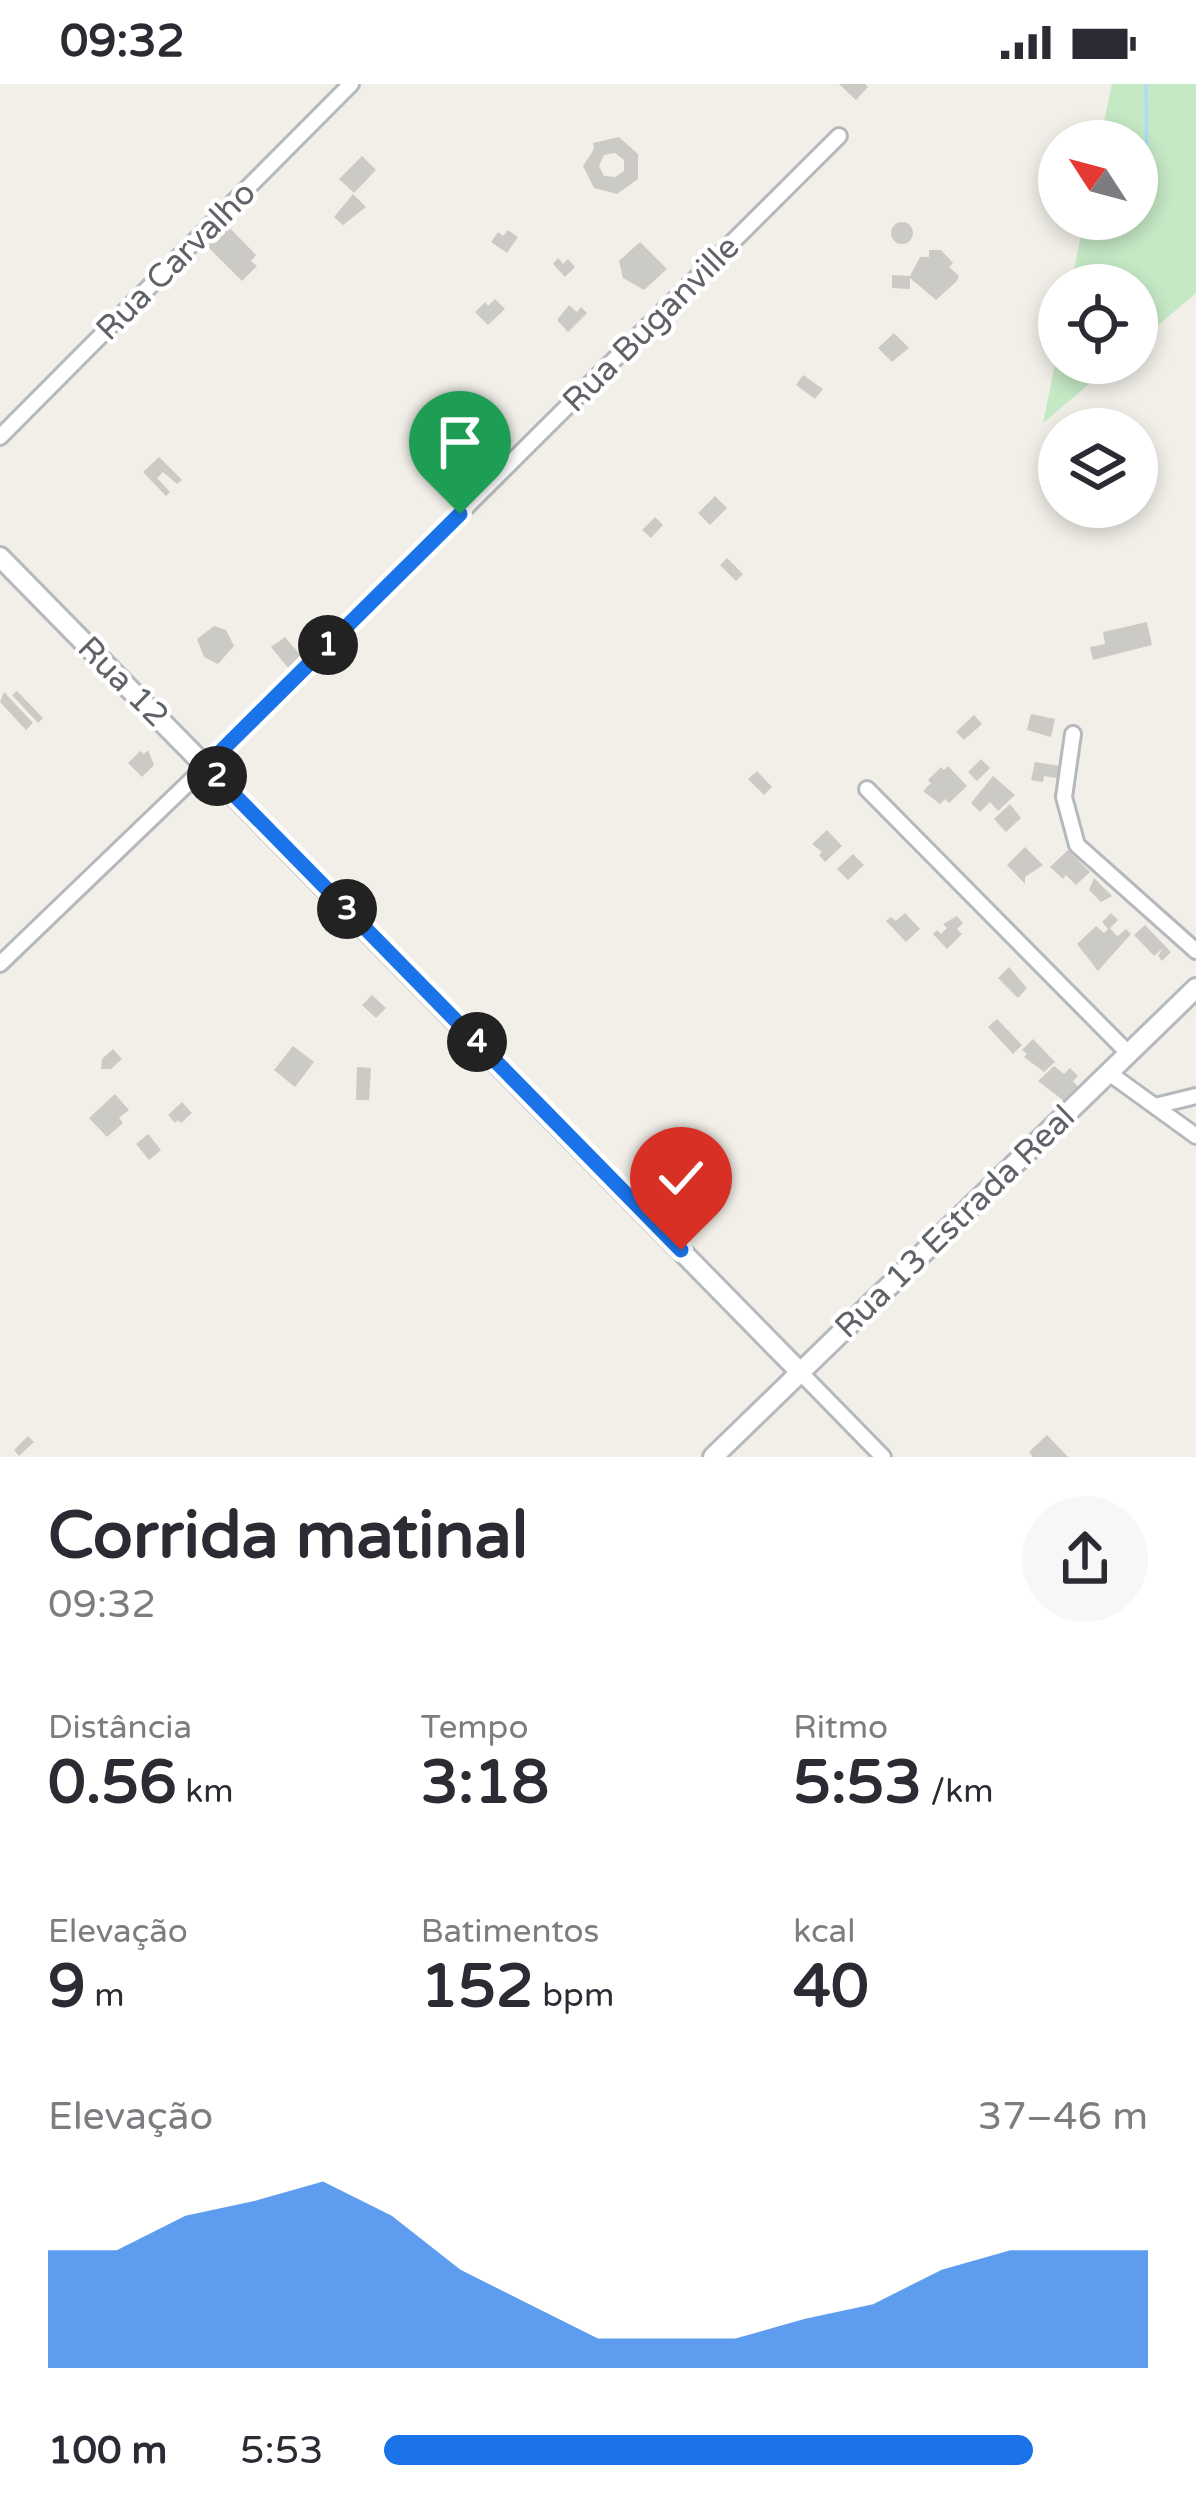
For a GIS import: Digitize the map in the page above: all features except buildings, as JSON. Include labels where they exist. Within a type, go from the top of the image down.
[{"type":"street","name":"Rua Carvalho","points":[[0,437],[351,84]]},
{"type":"street","name":"Rua Buganville","points":[[0,964],[206,766],[839,136]]},
{"type":"street","name":"Rua 12","points":[[0,557],[800,1372]]},
{"type":"street","points":[[1073,734],[1064,797],[1077,845],[1196,951]]},
{"type":"street","points":[[867,789],[1129,1054]]},
{"type":"street","name":"Rua 13 Estrada Real","points":[[713,1457],[1196,988]]},
{"type":"street","points":[[1109,1073],[1196,1136]]},
{"type":"street","points":[[1155,1106],[1196,1096]]},
{"type":"street","points":[[800,1372],[883,1457]]},
{"type":"green space","points":[[1112,84],[1196,84],[1196,293],[1158,325],[1158,264],[1075,264],[1080,240],[1158,240],[1158,120],[1104,120]]},
{"type":"green space","points":[[1051,384],[1089,384],[1061,408],[1046,408]]},
{"type":"waterway","points":[[1146,84],[1146,120]]},
{"type":"route","points":[[460,514],[206,766],[681,1250]]}]
